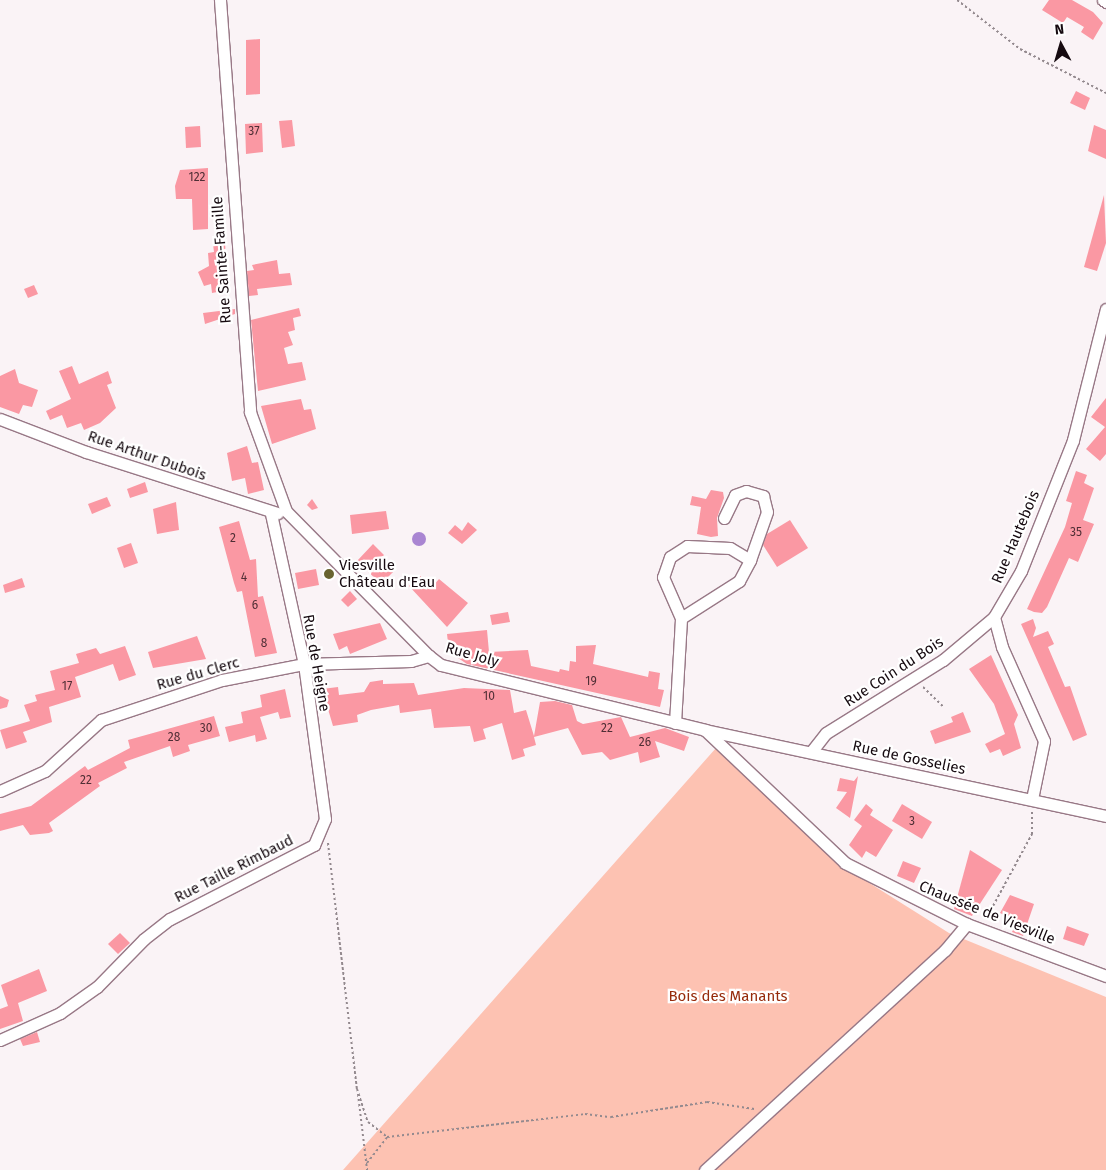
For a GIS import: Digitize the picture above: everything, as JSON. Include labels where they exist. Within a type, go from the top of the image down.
[{"type":"street","name":"Rue Sainte-Famille","points":[[220,0],[250,412],[286,511]]},
{"type":"street","name":"Rue Hautebois","points":[[994,617],[1021,571],[1073,440],[1106,309]]},
{"type":"street","name":"Rue Arthur Dubois","points":[[0,419],[271,514]]},
{"type":"street","points":[[681,618],[739,581],[750,560],[766,512],[763,496],[746,491],[735,496],[724,518]]},
{"type":"street","points":[[271,514],[286,511]]},
{"type":"street","name":"Rue Joly","points":[[286,511],[429,656],[441,665],[705,730]]},
{"type":"street","name":"Rue de Heigne","points":[[271,514],[304,664],[324,819]]},
{"type":"street","points":[[675,722],[681,618],[663,577],[670,557],[687,546],[730,548],[750,560]]},
{"type":"street","points":[[994,617],[1002,647],[1044,741],[1032,799]]},
{"type":"street","name":"Rue Coin du Bois","points":[[811,752],[826,733],[918,676],[994,617]]},
{"type":"street","name":"Rue du Clerc","points":[[0,791],[45,771],[101,720],[222,680],[304,664],[411,661],[429,656]]},
{"type":"street","name":"Rue de Gosselies","points":[[705,730],[1106,816]]},
{"type":"street","name":"Chaussée de Viesville","points":[[705,730],[845,863],[980,930],[1106,976]]},
{"type":"street","name":"Rue Taille Rimbaud","points":[[0,1040],[46,1020],[97,987],[170,919],[314,845],[324,819]]},
{"type":"street","points":[[705,1170],[946,950],[967,924]]},
{"type":"path","points":[[956,0],[1020,49],[1106,93]]},
{"type":"path","points":[[918,676],[928,696],[942,706]]},
{"type":"path","points":[[980,930],[1032,834],[1032,799]]},
{"type":"path","points":[[327,838],[368,1170]]},
{"type":"path","points":[[357,1089],[368,1122],[387,1137]]},
{"type":"path","points":[[366,1163],[387,1137],[586,1114],[611,1117],[707,1102],[768,1111]]},
{"type":"green space","name":"Bois des Manants","points":[[716,748],[836,862],[949,933],[1106,997],[1106,1170],[343,1170]]},
{"type":"shaded area","points":[[416,532],[422,532],[426,539],[422,546],[416,546],[412,542],[412,536]]},
{"type":"building","points":[[1049,0],[1072,0],[1093,12],[1103,23],[1093,40],[1081,32],[1084,27],[1067,17],[1063,23],[1042,10]]},
{"type":"building","points":[[260,39],[260,94],[246,95],[246,40]]},
{"type":"building","points":[[1076,91],[1090,98],[1085,110],[1070,103]]},
{"type":"building","points":[[292,120],[295,146],[282,148],[279,121]]},
{"type":"building","points":[[262,123],[263,152],[246,154],[245,124]]},
{"type":"building","points":[[1094,125],[1106,130],[1106,159],[1088,151]]},
{"type":"building","points":[[200,126],[201,147],[186,148],[185,127]]},
{"type":"building","points":[[208,168],[208,229],[193,230],[192,199],[176,199],[175,186],[180,170]]},
{"type":"building","points":[[1104,195],[1106,243],[1097,271],[1084,267]]},
{"type":"building","points":[[225,242],[228,290],[212,293],[211,284],[204,286],[198,272],[209,266],[208,253],[214,252],[213,244]]},
{"type":"building","points":[[277,260],[279,274],[290,273],[292,285],[257,289],[258,295],[249,296],[247,271],[254,270],[252,265]]},
{"type":"building","points":[[34,285],[38,294],[28,298],[24,289]]},
{"type":"building","points":[[299,308],[301,316],[293,318],[295,330],[288,332],[293,345],[284,348],[288,364],[302,362],[306,380],[258,391],[251,320]]},
{"type":"building","points":[[235,309],[235,314],[205,324],[203,313]]},
{"type":"building","points":[[72,366],[79,384],[108,371],[112,383],[107,385],[116,408],[100,423],[84,430],[81,423],[67,428],[62,415],[50,420],[46,411],[71,399],[59,371]]},
{"type":"building","points":[[15,369],[19,383],[38,390],[32,407],[23,405],[19,414],[0,407],[0,376]]},
{"type":"building","points":[[1106,398],[1106,454],[1100,461],[1086,449],[1105,427],[1091,417]]},
{"type":"building","points":[[301,399],[304,410],[311,409],[316,429],[272,444],[261,406]]},
{"type":"building","points":[[247,446],[252,463],[258,462],[264,490],[248,494],[245,478],[232,481],[227,453]]},
{"type":"building","points":[[1076,471],[1087,475],[1084,483],[1094,488],[1083,520],[1094,524],[1078,562],[1069,558],[1047,607],[1042,613],[1034,612],[1027,609],[1065,527],[1072,503],[1066,501]]},
{"type":"building","points":[[145,482],[148,492],[130,498],[127,489]]},
{"type":"building","points":[[711,490],[723,492],[724,498],[717,518],[718,536],[711,537],[697,534],[701,507],[690,505],[692,496],[706,499]]},
{"type":"building","points":[[107,497],[111,506],[92,514],[88,504]]},
{"type":"building","points":[[312,499],[318,508],[312,510],[307,505]]},
{"type":"building","points":[[176,502],[179,530],[157,534],[153,509]]},
{"type":"building","points":[[386,511],[389,529],[352,534],[350,515]]},
{"type":"building","points":[[790,520],[808,548],[777,567],[763,545],[767,534]]},
{"type":"building","points":[[239,521],[250,560],[256,559],[258,597],[263,596],[277,653],[255,657],[242,591],[237,592],[219,527]]},
{"type":"building","points":[[468,522],[477,530],[462,544],[448,533],[455,525],[462,531]]},
{"type":"building","points":[[131,543],[138,563],[124,568],[117,548]]},
{"type":"building","points":[[373,544],[384,555],[379,560],[393,572],[381,584],[357,561]]},
{"type":"building","points":[[316,569],[319,585],[298,589],[295,573]]},
{"type":"building","points":[[419,575],[432,587],[439,579],[468,603],[447,627],[409,586]]},
{"type":"building","points":[[22,578],[25,587],[5,593],[3,585]]},
{"type":"building","points":[[350,591],[357,599],[348,607],[341,600]]},
{"type":"building","points":[[508,612],[510,622],[492,625],[490,615]]},
{"type":"building","points":[[1033,619],[1036,628],[1033,637],[1048,631],[1054,644],[1048,647],[1065,687],[1070,686],[1087,735],[1073,741],[1021,624]]},
{"type":"building","points":[[380,623],[387,639],[350,654],[347,646],[339,650],[333,634]]},
{"type":"building","points":[[487,630],[489,652],[528,650],[531,666],[559,672],[560,669],[569,671],[570,661],[576,662],[576,646],[596,645],[593,664],[648,677],[649,671],[660,673],[658,689],[664,690],[660,707],[467,664],[449,652],[447,634]]},
{"type":"building","points":[[197,636],[206,659],[153,668],[148,652]]},
{"type":"building","points":[[125,646],[136,675],[119,681],[113,664],[75,677],[81,697],[49,707],[52,722],[23,732],[27,742],[6,749],[0,730],[30,721],[24,705],[37,701],[35,695],[55,690],[50,671],[79,663],[76,654],[96,648],[100,654]]},
{"type":"building","points":[[991,655],[1018,715],[1014,724],[1021,748],[1003,756],[1000,749],[990,753],[985,744],[1005,734],[994,704],[969,669]]},
{"type":"building","points":[[383,680],[383,684],[414,683],[418,695],[464,688],[510,690],[514,713],[526,710],[534,736],[540,702],[555,701],[572,705],[577,721],[583,724],[621,717],[630,737],[665,728],[689,737],[684,751],[655,741],[660,757],[640,763],[638,752],[610,760],[602,752],[582,755],[568,728],[534,737],[536,745],[523,749],[525,756],[512,760],[502,723],[483,729],[486,739],[474,742],[470,726],[434,728],[431,709],[400,713],[399,705],[371,710],[357,715],[358,722],[333,726],[322,689],[338,687],[339,695],[364,692],[370,682]]},
{"type":"building","points":[[285,689],[291,717],[280,719],[278,712],[260,717],[267,739],[256,742],[255,735],[229,742],[225,727],[243,723],[241,712],[262,707],[260,695]]},
{"type":"building","points":[[0,696],[9,700],[7,707],[0,709]]},
{"type":"building","points":[[963,712],[971,732],[935,744],[930,731],[953,722],[951,717]]},
{"type":"building","points":[[214,716],[220,736],[188,745],[190,751],[173,757],[170,746],[124,762],[127,768],[98,783],[100,786],[49,823],[53,831],[30,835],[23,825],[0,831],[0,814],[31,806],[85,766],[88,770],[130,748],[128,740]]},
{"type":"building","points":[[858,776],[850,818],[836,808],[847,792],[837,791],[840,778],[854,781]]},
{"type":"building","points":[[866,804],[873,810],[870,815],[893,830],[876,857],[866,851],[862,858],[849,845],[862,826],[854,820]]},
{"type":"building","points":[[902,804],[932,822],[922,839],[892,821]]},
{"type":"building","points":[[970,850],[1002,870],[972,916],[954,909]]},
{"type":"building","points":[[903,861],[921,868],[914,883],[897,876]]},
{"type":"building","points":[[1010,895],[1034,904],[1023,936],[1012,932],[1017,921],[1000,913]]},
{"type":"building","points":[[1067,926],[1089,934],[1084,946],[1063,939]]},
{"type":"building","points":[[120,933],[130,943],[118,954],[108,944]]},
{"type":"building","points":[[39,969],[47,991],[18,1003],[23,1021],[0,1029],[0,1009],[8,1006],[1,985]]},
{"type":"building","points":[[37,1032],[40,1042],[23,1046],[20,1039]]},
{"type":"place","name":"Viesville Château d'Eau","points":[[329,574]]}]
